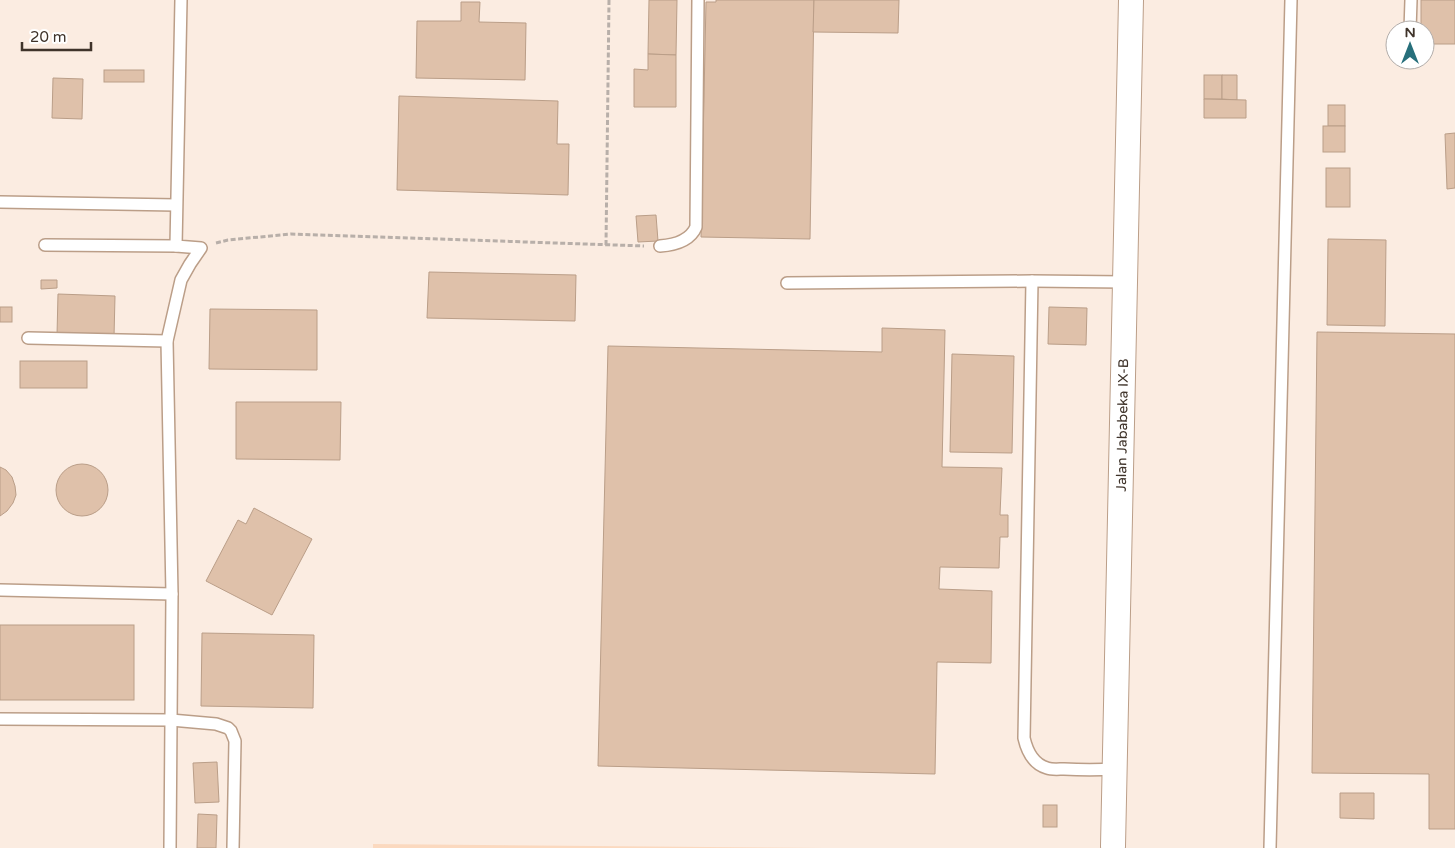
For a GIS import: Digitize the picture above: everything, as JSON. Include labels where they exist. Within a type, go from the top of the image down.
[{"type":"street","name":"Jalan Jababeka IX-B","points":[[1113,847],[1131,0]]},
{"type":"lane","points":[[176,246],[181,0]]},
{"type":"lane","points":[[660,246],[673,245],[681,241],[694,232],[696,227],[698,0]]},
{"type":"lane","points":[[1270,848],[1291,0]]},
{"type":"lane","points":[[1410,20],[1411,0]]},
{"type":"lane","points":[[0,202],[176,205]]},
{"type":"lane","points":[[45,245],[176,246],[202,248]]},
{"type":"lane","points":[[170,848],[172,594],[167,341],[181,280],[202,248]]},
{"type":"lane","points":[[1032,281],[1024,738],[1030,756],[1048,768],[1116,769]]},
{"type":"lane","points":[[787,283],[1124,282]]},
{"type":"lane","points":[[28,338],[167,341]]},
{"type":"lane","points":[[0,590],[172,594]]},
{"type":"lane","points":[[0,719],[171,720],[216,724],[228,728],[233,734],[234,741],[233,848]]},
{"type":"path","points":[[606,245],[609,0]]},
{"type":"path","points":[[202,248],[228,240],[291,234],[660,246]]},
{"type":"shaded area","points":[[0,0],[1455,0],[1455,848],[0,848]]},
{"type":"shaded area","points":[[373,844],[824,848],[373,848]]},
{"type":"building","points":[[649,0],[677,0],[676,55],[648,54]]},
{"type":"building","points":[[716,0],[814,0],[810,239],[701,237],[706,2],[716,2]]},
{"type":"building","points":[[814,0],[899,0],[898,33],[813,32]]},
{"type":"building","points":[[1421,0],[1455,0],[1455,44],[1435,44],[1435,20],[1421,20]]},
{"type":"building","points":[[461,2],[480,2],[479,22],[526,23],[525,80],[416,78],[417,21],[461,21]]},
{"type":"building","points":[[648,54],[676,55],[676,107],[634,107],[634,69],[648,70]]},
{"type":"building","points":[[104,70],[144,70],[144,82],[104,82]]},
{"type":"building","points":[[1204,75],[1222,75],[1222,99],[1204,99]]},
{"type":"building","points":[[1222,75],[1237,75],[1237,100],[1222,99]]},
{"type":"building","points":[[53,78],[83,79],[82,119],[52,118]]},
{"type":"building","points":[[399,96],[558,101],[557,144],[569,144],[568,195],[397,190]]},
{"type":"building","points":[[1204,99],[1246,100],[1246,118],[1204,118]]},
{"type":"building","points":[[1328,105],[1345,105],[1345,126],[1328,126]]},
{"type":"building","points":[[1323,126],[1345,126],[1345,152],[1323,152]]},
{"type":"building","points":[[1455,133],[1455,188],[1447,189],[1445,134]]},
{"type":"building","points":[[1326,168],[1350,168],[1350,207],[1326,207]]},
{"type":"building","points":[[656,215],[658,241],[638,242],[636,216]]},
{"type":"building","points":[[1328,239],[1386,240],[1385,326],[1327,325]]},
{"type":"building","points":[[429,272],[576,275],[575,321],[427,318]]},
{"type":"building","points":[[41,280],[57,280],[57,288],[41,289]]},
{"type":"building","points":[[58,294],[115,296],[114,337],[57,335]]},
{"type":"building","points":[[0,307],[12,307],[12,322],[0,322]]},
{"type":"building","points":[[1049,307],[1087,308],[1086,345],[1048,344]]},
{"type":"building","points":[[210,309],[317,310],[317,370],[209,369]]},
{"type":"building","points":[[882,328],[945,330],[942,467],[1002,468],[1000,515],[1008,515],[1008,537],[1000,537],[999,568],[940,567],[939,589],[992,591],[991,663],[937,662],[935,774],[598,766],[608,346],[882,352]]},
{"type":"building","points":[[1317,332],[1455,334],[1455,829],[1429,829],[1429,774],[1312,773]]},
{"type":"building","points":[[952,354],[1014,356],[1012,453],[950,452]]},
{"type":"building","points":[[20,361],[87,361],[87,388],[20,388]]},
{"type":"building","points":[[236,402],[341,402],[340,460],[236,459]]},
{"type":"building","points":[[77,464],[87,464],[101,471],[108,485],[108,495],[101,509],[87,516],[77,516],[67,512],[60,505],[56,495],[56,485],[60,475],[67,468]]},
{"type":"building","points":[[0,467],[6,470],[12,477],[16,495],[7,511],[0,516]]},
{"type":"building","points":[[254,508],[312,539],[272,615],[206,581],[238,520],[246,524]]},
{"type":"building","points":[[0,625],[134,625],[134,700],[0,700]]},
{"type":"building","points":[[202,633],[314,635],[313,708],[201,706]]},
{"type":"building","points":[[217,762],[219,802],[195,803],[193,763]]},
{"type":"building","points":[[1340,793],[1374,793],[1374,819],[1340,818]]},
{"type":"building","points":[[1043,805],[1057,805],[1057,827],[1043,827]]},
{"type":"building","points":[[198,814],[217,815],[216,848],[197,848]]}]
